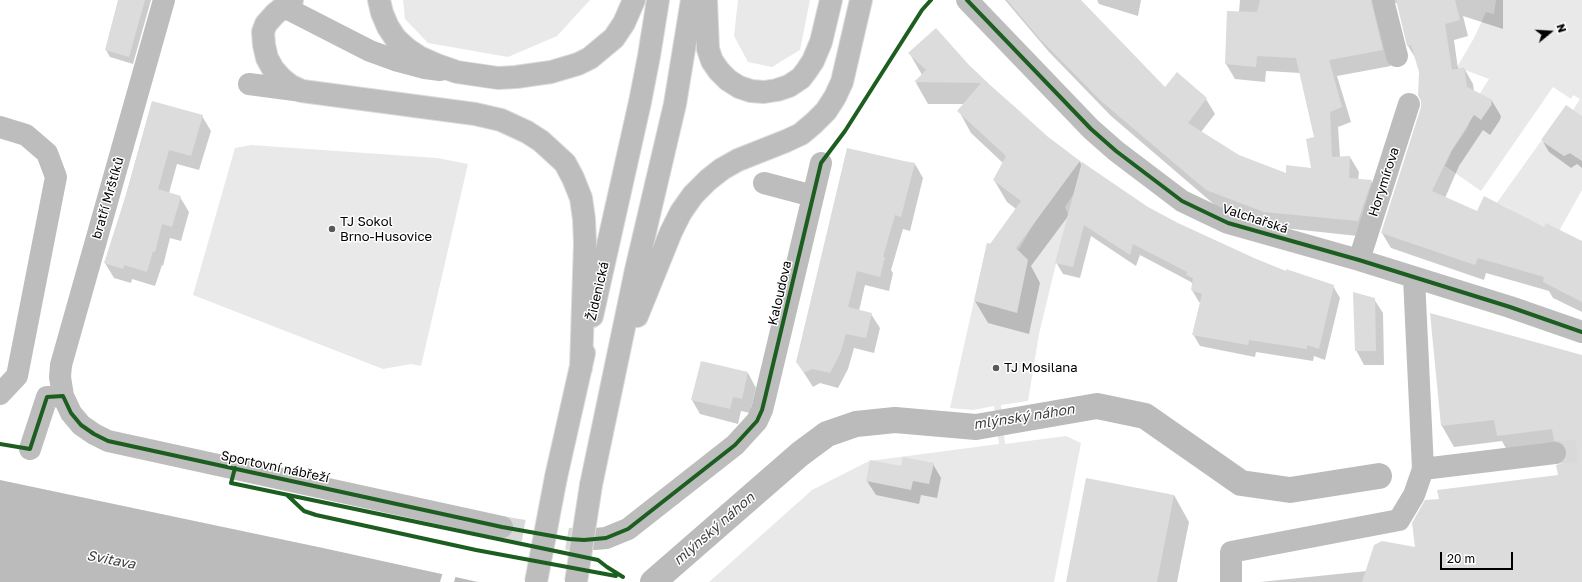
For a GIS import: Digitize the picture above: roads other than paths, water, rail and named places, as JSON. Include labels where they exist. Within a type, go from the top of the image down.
[{"type":"main road","name":"bratří Mrštíků","points":[[63,396],[60,377],[61,365],[164,0]]},
{"type":"main road","points":[[379,0],[382,13],[396,39],[419,57],[457,72]]},
{"type":"main road","points":[[302,91],[291,86],[273,69],[267,58],[264,45],[263,32],[266,24],[288,3],[370,51],[394,60],[425,68],[491,77],[516,77],[551,72],[578,64],[601,51],[614,38],[624,23],[634,0]]},
{"type":"main road","name":"Židenická","points":[[536,582],[556,477],[650,56],[658,0]]},
{"type":"main road","points":[[576,582],[591,485],[636,270],[675,104],[692,0]]},
{"type":"main road","points":[[706,0],[708,49],[716,66],[728,80],[739,87],[751,91],[764,92],[789,86],[801,78],[807,70],[813,61],[821,42],[831,0]]},
{"type":"main road","points":[[616,367],[671,232],[681,212],[693,195],[722,169],[738,160],[801,134],[826,111],[842,82],[861,0]]},
{"type":"main road","name":"Valchařská","points":[[967,0],[1091,129],[1116,151],[1182,201],[1228,223],[1359,260],[1510,307],[1582,332]]},
{"type":"main road","points":[[1383,0],[1397,56]]},
{"type":"main road","points":[[249,84],[490,117],[501,120],[528,132],[554,151],[574,178],[581,198],[584,219],[585,244],[581,368]]},
{"type":"main road","name":"Horymírova","points":[[1359,260],[1409,104]]},
{"type":"main road","points":[[0,127],[26,135],[47,153],[56,177],[18,376],[0,394]]},
{"type":"main road","name":"Kaloudova","points":[[595,539],[606,538],[628,529],[735,445],[756,421],[762,410],[821,163]]},
{"type":"main road","points":[[764,183],[813,196]]},
{"type":"main road","points":[[1232,582],[1230,552],[1399,520],[1414,496],[1423,469],[1414,278]]},
{"type":"main road","points":[[30,449],[47,398],[63,396]]},
{"type":"main road","name":"Sportovní nábřeží","points":[[63,396],[71,413],[81,425],[94,434],[108,440],[502,527]]},
{"type":"main road","points":[[1423,469],[1555,453]]},
{"type":"water","name":"Svitava","points":[[0,480],[323,548],[478,582],[0,582]]},
{"type":"waterway","name":"mlýnský náhon","points":[[653,582],[800,454],[827,434],[856,424],[895,420],[976,427],[1097,406],[1145,416],[1241,483],[1290,490],[1379,476]]},
{"type":"tunnel","points":[[1555,453],[1582,450]]},
{"type":"tunnel","points":[[502,527],[569,539],[595,539]]},
{"type":"tram line","points":[[957,0],[1087,134],[1112,157],[1178,207],[1225,229],[1355,267],[1582,339]]},
{"type":"tram line","points":[[975,0],[1097,125],[1119,145],[1184,194],[1230,216],[1415,270],[1582,324]]},
{"type":"place","name":"TJ Sokol Brno-Husovice","points":[[332,229]]},
{"type":"place","name":"TJ Mosilana","points":[[996,368]]}]
